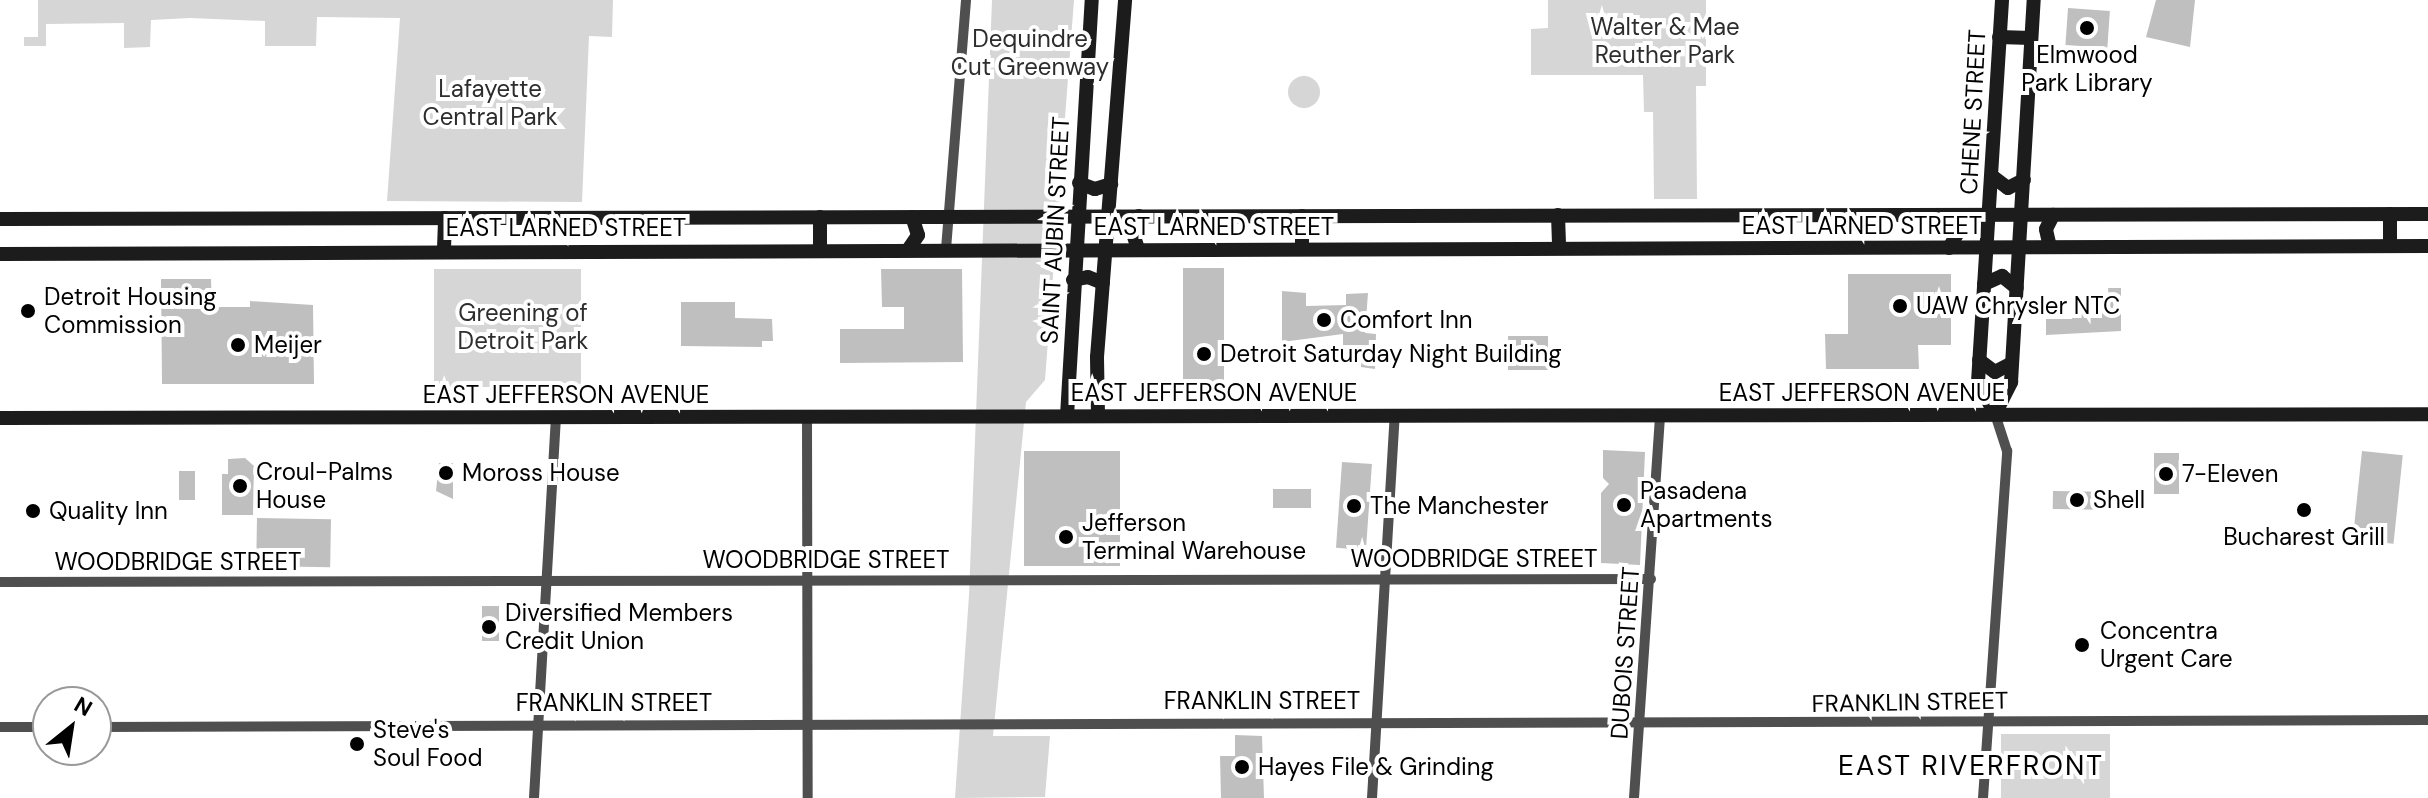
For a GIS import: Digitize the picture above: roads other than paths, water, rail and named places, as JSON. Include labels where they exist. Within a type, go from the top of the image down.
[{"type":"street","points":[[946,249],[966,0]]},
{"type":"street","name":"SAINT AUBIN STREET","points":[[1067,416],[1092,0]]},
{"type":"street","name":"SAINT AUBIN STREET","points":[[1098,415],[1097,367],[1125,0]]},
{"type":"street","name":"CHENE STREET","points":[[1983,798],[2007,451],[1995,414],[1978,386],[2002,0]]},
{"type":"street","points":[[1995,414],[2011,382],[2034,0]]},
{"type":"street","points":[[1999,37],[2031,38]]},
{"type":"street","points":[[1992,176],[2008,188],[2024,180]]},
{"type":"street","points":[[1079,183],[1095,189],[1111,184]]},
{"type":"street","points":[[2390,214],[2390,246]]},
{"type":"street","name":"EAST LARNED STREET","points":[[0,219],[2428,214]]},
{"type":"street","points":[[1558,215],[1559,248]]},
{"type":"street","points":[[1949,248],[1959,231],[1950,215]]},
{"type":"street","points":[[2050,247],[2046,229],[2053,215]]},
{"type":"street","points":[[1138,249],[1133,234],[1139,216]]},
{"type":"street","points":[[1302,216],[1302,249]]},
{"type":"street","points":[[820,217],[820,251]]},
{"type":"street","points":[[908,250],[918,235],[912,217]]},
{"type":"street","points":[[444,249],[445,218]]},
{"type":"street","name":"EAST LARNED STREET","points":[[0,254],[444,249],[820,251],[2428,246]]},
{"type":"street","points":[[1984,284],[2002,276],[2017,288]]},
{"type":"street","points":[[1073,280],[1088,277],[1103,283]]},
{"type":"street","points":[[1979,360],[1995,372],[2012,363]]},
{"type":"street","points":[[1069,367],[1083,372],[1097,367]]},
{"type":"street","name":"EAST JEFFERSON AVENUE","points":[[0,418],[2428,414]]},
{"type":"street","points":[[1372,798],[1395,415]]},
{"type":"street","points":[[807,416],[808,798]]},
{"type":"street","name":"DUBOIS STREET","points":[[1634,798],[1660,416]]},
{"type":"street","points":[[534,798],[556,417]]},
{"type":"street","name":"WOODBRIDGE STREET","points":[[0,582],[1651,579]]},
{"type":"street","name":"FRANKLIN STREET","points":[[112,727],[2428,720]]},
{"type":"street","points":[[0,727],[32,727]]},
{"type":"place","name":"Elmwood Park Library","points":[[2087,28]]},
{"type":"place","name":"UAW Chrysler NTC","points":[[1900,306]]},
{"type":"place","name":"Detroit Housing Commission","points":[[28,311]]},
{"type":"place","name":"Comfort Inn","points":[[1324,320]]},
{"type":"place","name":"Meijer","points":[[238,345]]},
{"type":"place","name":"Detroit Saturday Night Building","points":[[1204,354]]},
{"type":"place","name":"Moross House","points":[[446,473]]},
{"type":"place","name":"7-Eleven","points":[[2166,474]]},
{"type":"place","name":"Croul-Palms House","points":[[240,486]]},
{"type":"place","name":"Shell","points":[[2077,500]]},
{"type":"place","name":"Pasadena Apartments","points":[[1624,505]]},
{"type":"place","name":"The Manchester","points":[[1354,506]]},
{"type":"place","name":"Bucharest Grill","points":[[2304,510]]},
{"type":"place","name":"Quality Inn","points":[[33,511]]},
{"type":"place","name":"Jefferson Terminal Warehouse","points":[[1066,537]]},
{"type":"place","name":"Diversified Members Credit Union","points":[[489,627]]},
{"type":"place","name":"Concentra Urgent Care","points":[[2082,645]]},
{"type":"place","name":"Steve's Soul Food","points":[[357,744]]},
{"type":"place","name":"Hayes File & Grinding","points":[[1242,767]]},
{"type":"district","name":"EAST RIVERFRONT","points":[[1971,766]]},
{"type":"park label","name":"Walter & Mae Reuther Park","points":[[1665,41]]},
{"type":"park label","name":"Dequindre Cut Greenway","points":[[1030,53]]},
{"type":"park label","name":"Lafayette Central Park","points":[[490,103]]},
{"type":"park label","name":"Greening of Detroit Park","points":[[523,327]]}]
